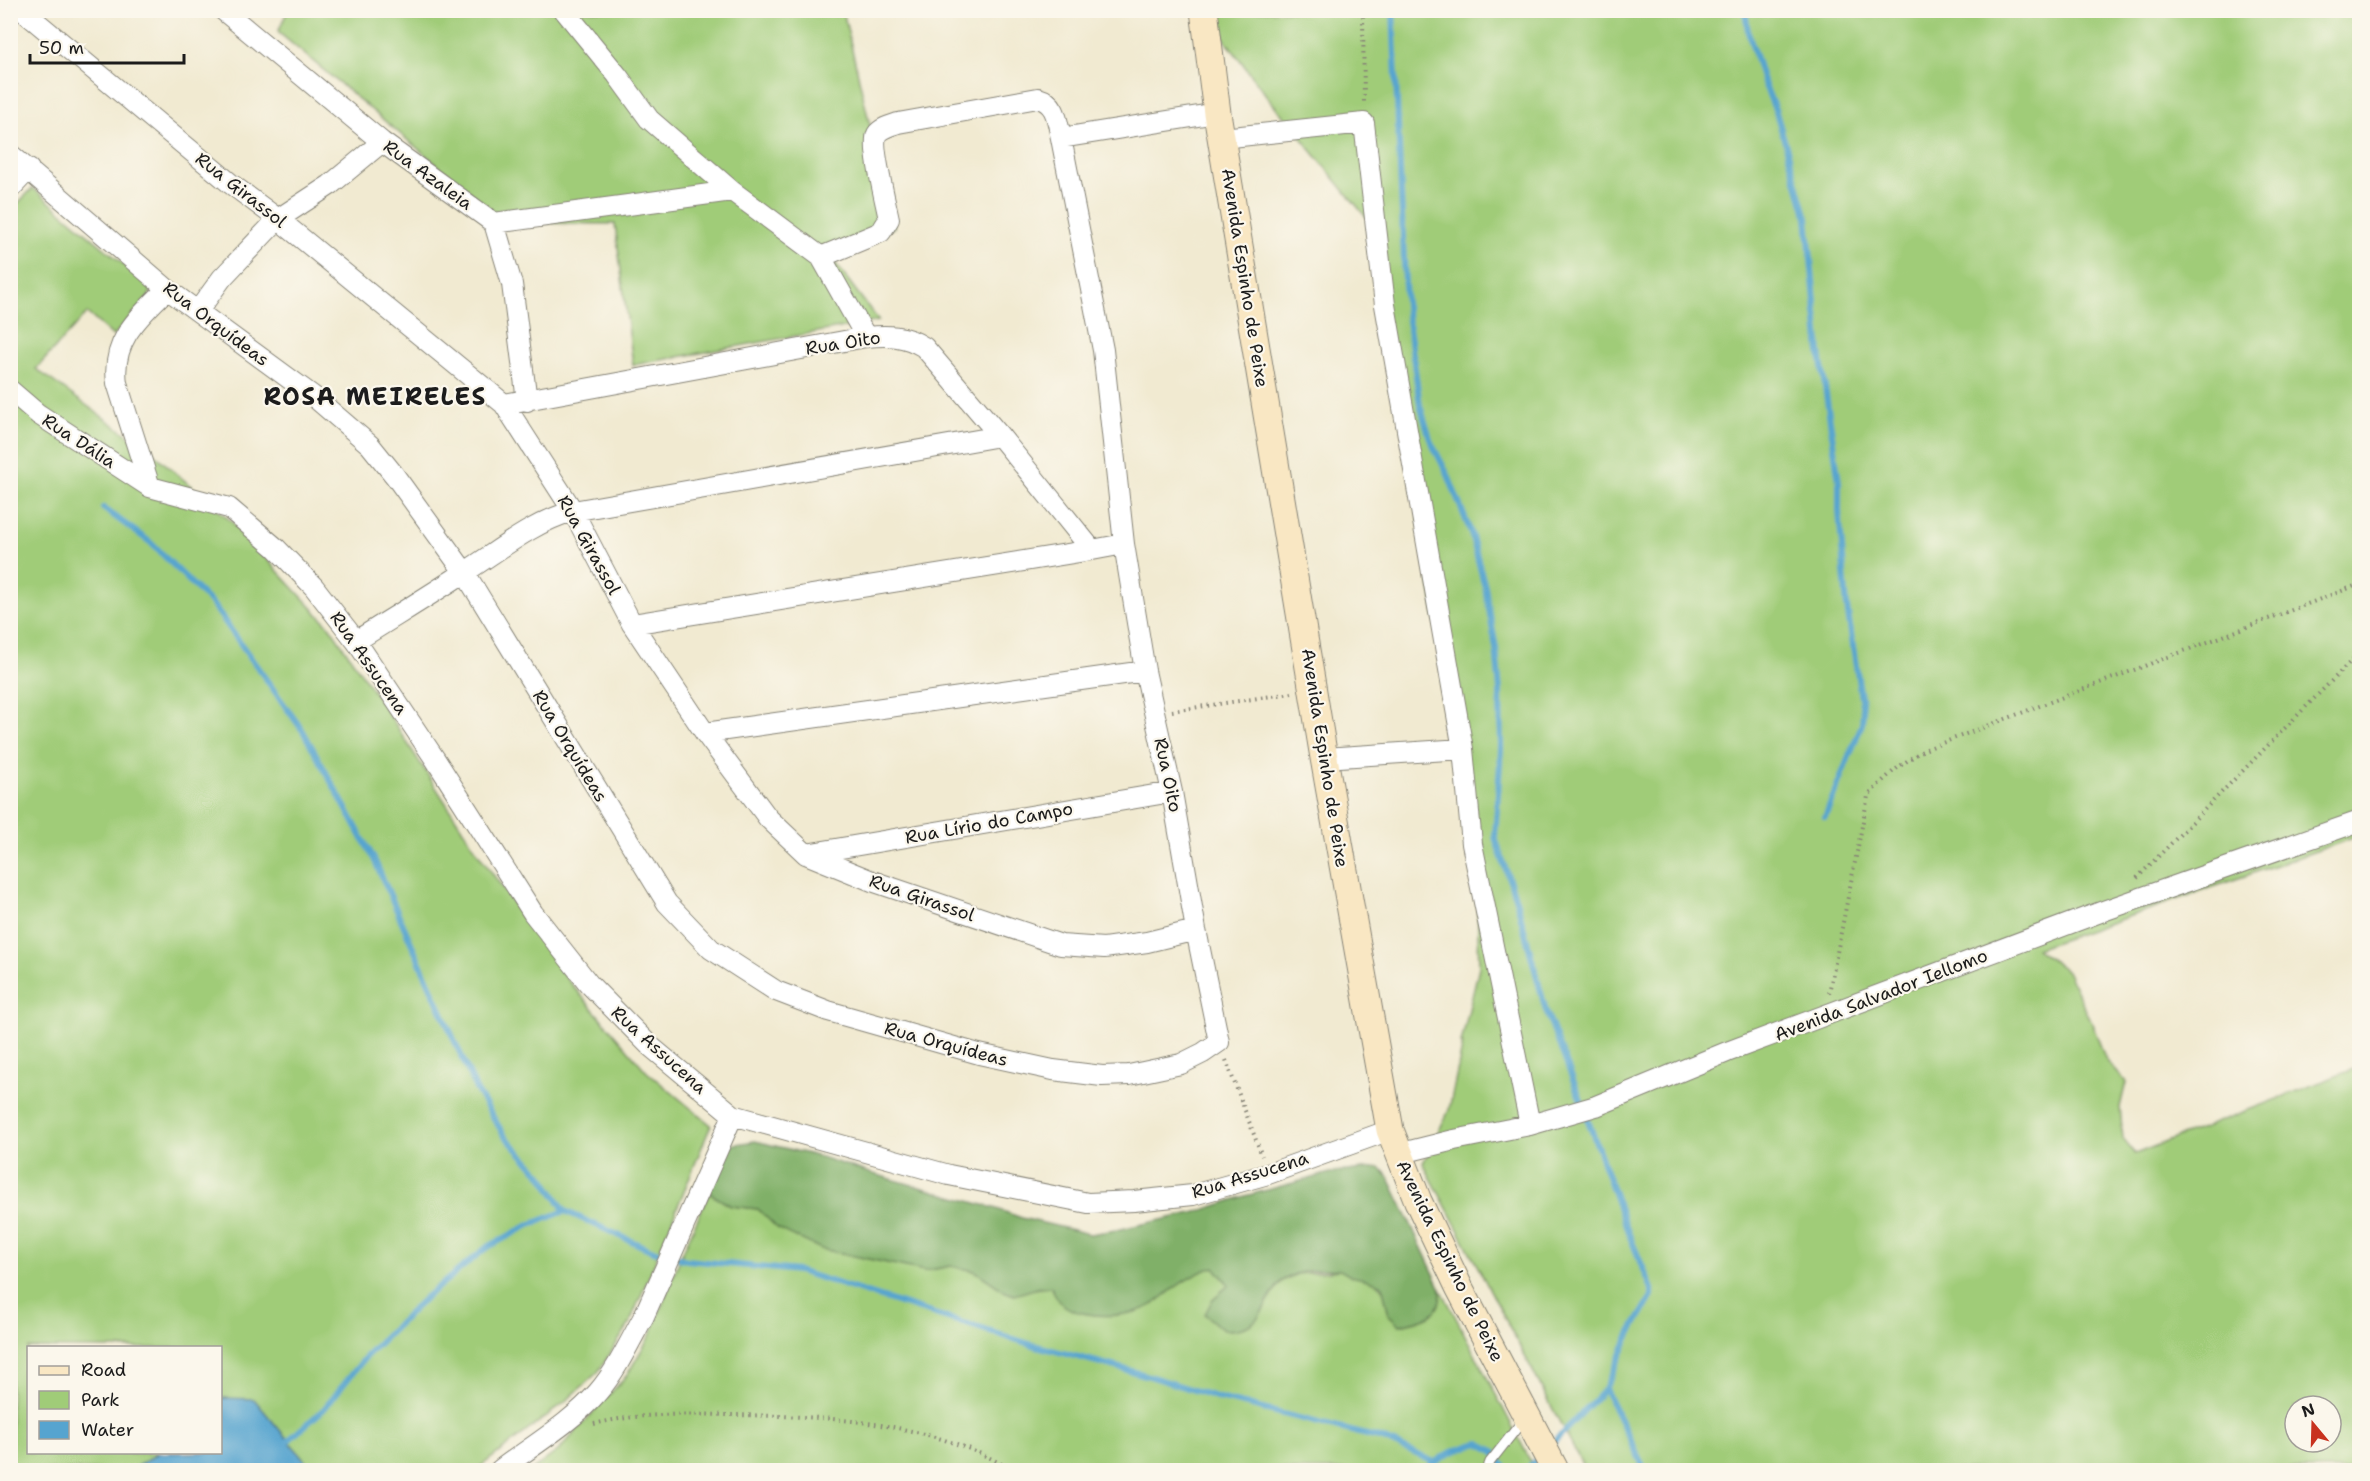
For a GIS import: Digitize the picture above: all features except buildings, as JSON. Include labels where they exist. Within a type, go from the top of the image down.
[{"type":"street","name":"Rua Girassol","points":[[22,10],[231,184],[278,219],[504,405],[573,511],[632,624],[705,733],[768,818],[806,854],[872,881],[1061,945],[1104,948],[1147,942],[1196,930]]},
{"type":"street","name":"Rua Azaleia","points":[[223,10],[382,142],[494,223]]},
{"type":"street","points":[[564,10],[617,75],[649,119],[732,191],[821,257],[866,337]]},
{"type":"street","name":"Avenida Espinho de Peixe","points":[[1204,10],[1220,126],[1324,758],[1394,1142],[1459,1287],[1555,1470]]},
{"type":"street","name":"Rua Oito","points":[[821,257],[881,232],[887,225],[889,219],[875,147],[880,131],[898,123],[1038,98],[1049,103],[1055,111],[1104,350],[1124,544],[1145,670],[1172,792],[1196,930],[1219,1042]]},
{"type":"street","points":[[1061,138],[1220,126],[1364,123],[1385,304],[1463,748],[1472,844],[1530,1125]]},
{"type":"street","points":[[198,311],[222,278],[278,219],[330,184],[382,142]]},
{"type":"street","name":"Rua Orquídeas","points":[[10,154],[167,289],[313,396],[370,445],[465,573],[667,903],[711,949],[776,990],[828,1011],[979,1054],[1053,1070],[1102,1076],[1129,1075],[1181,1064],[1219,1042]]},
{"type":"street","points":[[10,189],[29,169]]},
{"type":"street","points":[[527,401],[512,284],[494,223],[732,191]]},
{"type":"street","points":[[150,487],[117,383],[114,366],[118,348],[129,330],[167,289]]},
{"type":"street","name":"Rua Oito","points":[[504,405],[866,337],[892,335],[911,339],[924,347],[1000,436],[1092,550]]},
{"type":"street","name":"Rua Dália","points":[[10,390],[38,414],[150,487]]},
{"type":"street","points":[[356,641],[465,573],[524,532],[550,518],[573,511],[1000,436]]},
{"type":"street","name":"Rua Assucena","points":[[150,487],[229,508],[276,548],[299,572],[356,641],[435,759],[533,913],[582,975],[650,1046],[733,1115],[949,1175],[1088,1203],[1193,1195],[1268,1173],[1394,1142]]},
{"type":"street","points":[[632,624],[1124,544]]},
{"type":"street","points":[[705,733],[1145,670]]},
{"type":"street","points":[[1324,758],[1463,748]]},
{"type":"street","name":"Rua Lírio do Campo","points":[[806,854],[1172,792]]},
{"type":"street","name":"Avenida Salvador Iellomo","points":[[1394,1142],[1454,1140],[1572,1114],[1727,1052],[2106,909],[2360,821]]},
{"type":"street","points":[[500,1470],[572,1417],[599,1391],[627,1348],[644,1316],[733,1115]]},
{"type":"lane","points":[[1486,1470],[1527,1416]]},
{"type":"path","points":[[1364,10],[1364,123]]},
{"type":"path","points":[[1825,1016],[1868,796],[1883,778],[1924,750],[2360,584]]},
{"type":"path","points":[[2106,909],[2360,652]]},
{"type":"path","points":[[1155,714],[1314,690]]},
{"type":"path","points":[[1219,1042],[1268,1173]]},
{"type":"path","points":[[590,1425],[649,1415],[698,1414],[784,1415],[876,1424],[941,1438],[987,1455],[1012,1470]]},
{"type":"green space","points":[[288,10],[843,11],[894,227],[832,259],[879,321],[633,365],[615,224],[527,223],[500,217],[278,32]]},
{"type":"green space","points":[[1221,11],[2359,11],[2359,836],[2036,949],[2067,971],[2091,1021],[2106,1060],[2126,1082],[2120,1107],[2123,1139],[2135,1154],[2359,1067],[2359,1470],[1585,1470],[1423,1163],[1449,1110],[1463,1043],[1461,1043],[1479,967],[1476,865],[1370,222],[1266,95],[1223,37]]},
{"type":"green space","points":[[33,188],[148,285],[151,291],[148,298],[113,336],[87,313],[36,369],[153,453],[231,521],[330,627],[478,853],[567,979],[647,1072],[711,1125],[629,1325],[598,1372],[565,1402],[476,1470],[313,1470],[254,1400],[222,1399],[222,1346],[27,1346],[27,1454],[156,1454],[132,1470],[11,1470],[10,211]]},
{"type":"green space","points":[[755,1141],[821,1157],[1022,1218],[1090,1234],[1197,1212],[1245,1196],[1330,1173],[1380,1167],[1389,1178],[1441,1289],[1441,1299],[1435,1312],[1430,1316],[1400,1325],[1389,1315],[1382,1285],[1340,1270],[1308,1271],[1280,1283],[1254,1322],[1246,1327],[1223,1330],[1205,1314],[1213,1299],[1229,1285],[1214,1267],[1191,1277],[1149,1307],[1110,1316],[1082,1313],[1061,1303],[1051,1287],[1041,1287],[1014,1295],[975,1271],[951,1266],[925,1271],[821,1249],[777,1228],[758,1209],[731,1206],[709,1193],[730,1145]]},
{"type":"green space","points":[[709,1193],[731,1206],[758,1209],[778,1228],[860,1257],[925,1271],[951,1266],[975,1271],[1006,1292],[1051,1287],[1061,1303],[1158,1301],[1183,1281],[1214,1267],[1229,1285],[1213,1299],[1270,1297],[1282,1281],[1297,1274],[1341,1270],[1375,1281],[1388,1298],[1400,1325],[1424,1319],[1435,1312],[1441,1299],[1441,1289],[1535,1470],[532,1470],[559,1450],[627,1375],[651,1334],[681,1256]]},
{"type":"water","points":[[222,1399],[254,1399],[313,1470],[132,1470],[156,1454],[222,1454]]},
{"type":"waterway","points":[[1393,10],[1406,306],[1420,405],[1431,442],[1448,475],[1471,533],[1485,587],[1496,648],[1500,691],[1501,749],[1495,837],[1517,903],[1546,1011],[1628,1232],[1652,1289],[1652,1296],[1630,1334],[1605,1389],[1550,1446]]},
{"type":"waterway","points":[[1745,10],[1748,32],[1762,78],[1776,112],[1807,218],[1820,353],[1839,482],[1839,511],[1847,607],[1863,711],[1862,724],[1825,817]]},
{"type":"waterway","points":[[103,508],[150,542],[213,605],[303,731],[374,859],[476,1089],[504,1135],[542,1176],[565,1211],[651,1250],[687,1260],[798,1271],[1033,1345],[1146,1375],[1219,1398],[1383,1439],[1434,1462]]},
{"type":"waterway","points":[[283,1445],[324,1409],[368,1354],[426,1297],[486,1248],[529,1225],[565,1211]]},
{"type":"waterway","points":[[1605,1389],[1645,1470]]},
{"type":"waterway","points":[[1427,1470],[1438,1460],[1451,1453],[1479,1443],[1494,1451],[1507,1470]]},
{"type":"waterway","points":[[1526,1470],[1540,1456]]},
{"type":"district","name":"ROSA MEIRELES","points":[[375,397]]}]
